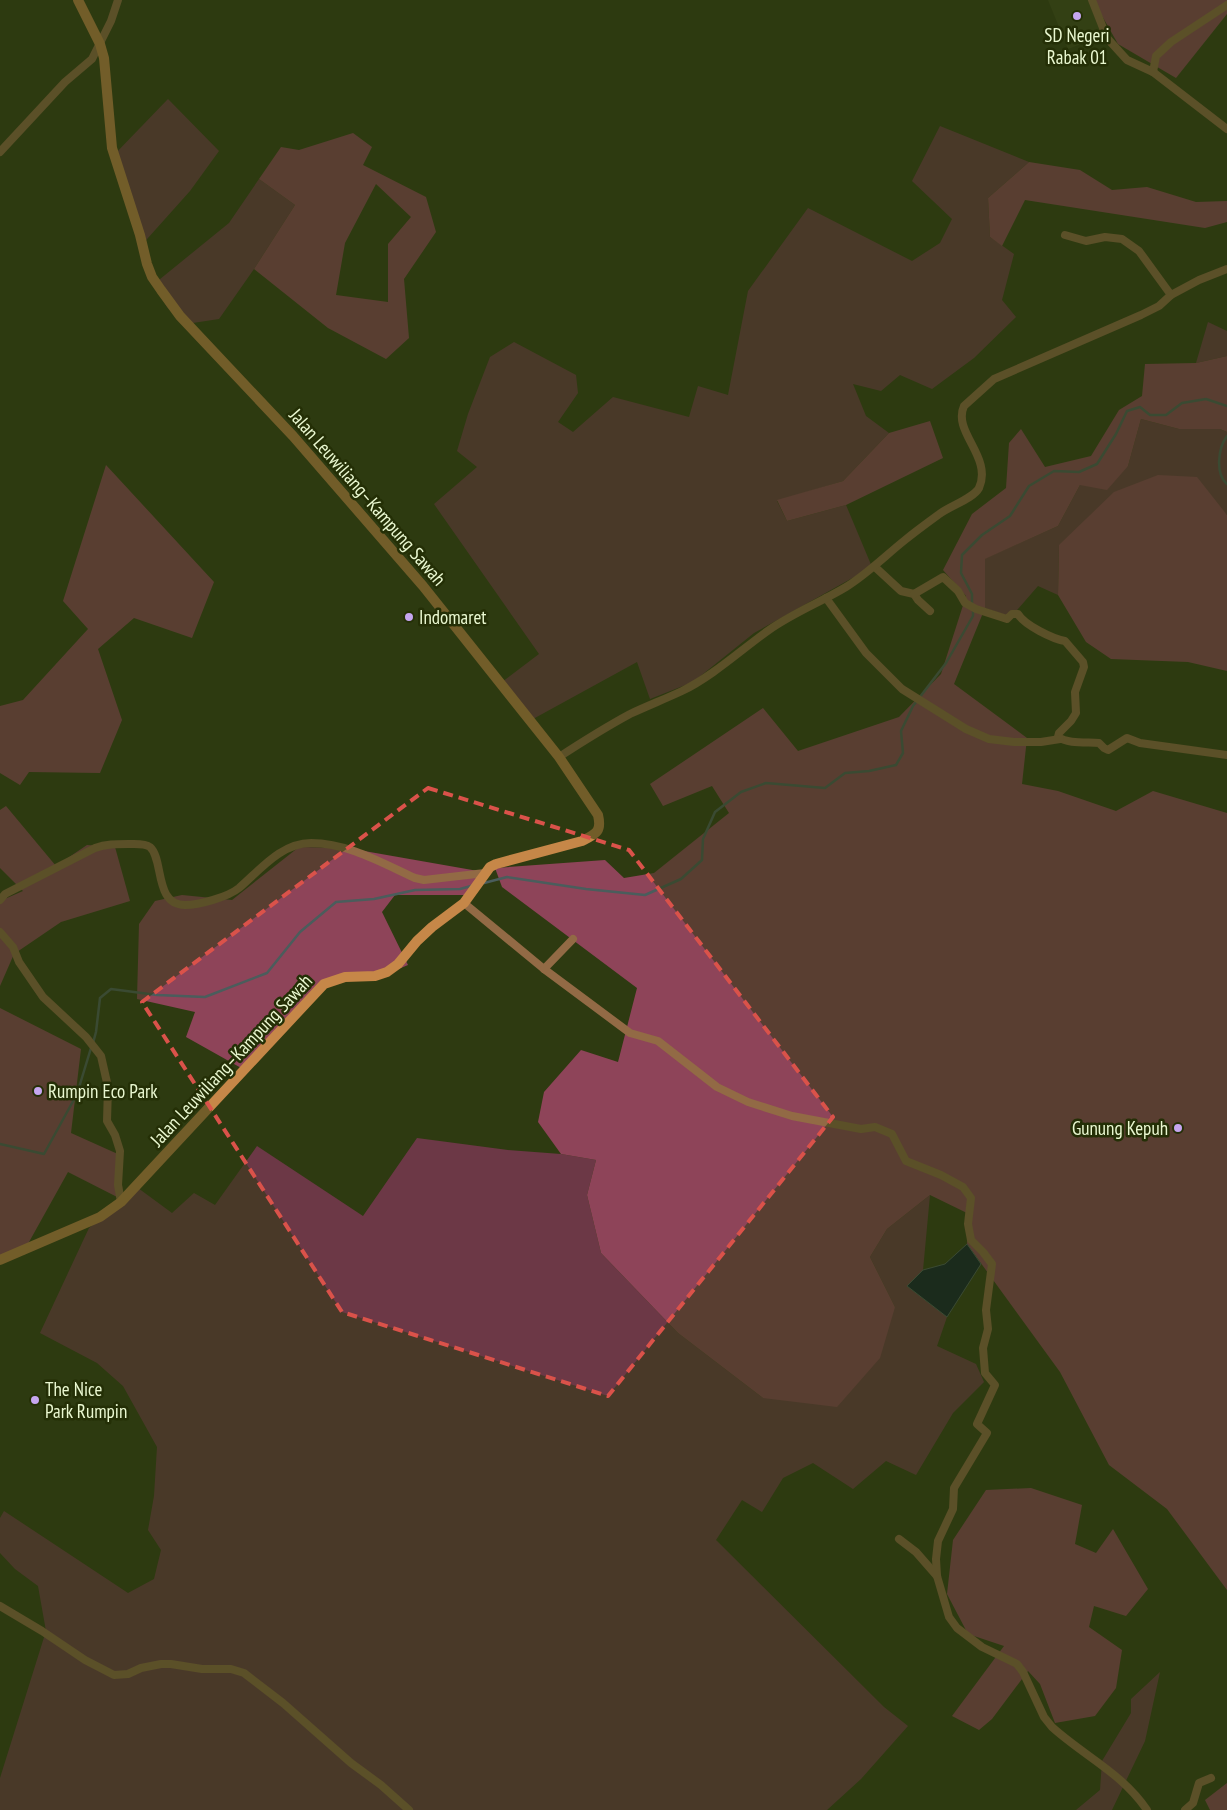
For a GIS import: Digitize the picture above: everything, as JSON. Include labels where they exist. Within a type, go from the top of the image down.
[{"type":"main road","name":"Jalan Leuwiliang–Kampung Sawah","points":[[0,1260],[100,1217],[121,1202],[324,984],[345,977],[375,976],[386,972],[398,964],[432,927],[464,903],[473,893],[483,875],[496,864],[582,841],[598,831],[600,824],[598,815],[559,758],[423,586],[292,436],[180,316],[152,277],[112,148],[104,58],[100,44],[78,0]]},
{"type":"street","points":[[0,152],[65,82],[92,58],[111,22],[118,0]]},
{"type":"street","points":[[1092,0],[1107,38],[1128,60],[1153,72],[1227,130]]},
{"type":"street","points":[[1153,72],[1156,56],[1171,42],[1227,5]]},
{"type":"street","points":[[1065,235],[1086,241],[1105,237],[1122,239],[1139,251],[1171,295]]},
{"type":"street","points":[[559,758],[628,715],[682,691],[772,628],[846,587],[875,567],[943,510],[968,497],[978,488],[982,477],[981,467],[961,418],[964,406],[994,379],[1141,315],[1159,306],[1171,295],[1198,280],[1227,269]]},
{"type":"street","points":[[875,567],[901,591],[914,594],[930,611]]},
{"type":"street","points":[[914,594],[943,577],[958,591],[965,603],[976,609],[1007,619],[1012,614],[1018,614],[1022,620],[1031,626],[1058,640],[1065,641],[1083,662],[1084,673],[1075,692],[1076,713],[1059,733],[1058,737],[1060,739]]},
{"type":"street","points":[[826,598],[866,653],[902,689],[966,730],[989,739],[1032,742],[1060,739],[1099,743],[1108,750],[1127,738],[1140,743],[1227,754]]},
{"type":"street","points":[[0,900],[5,894],[95,848],[108,844],[143,844],[149,846],[156,858],[164,890],[172,900],[186,905],[229,894],[278,854],[290,847],[302,844],[313,843],[354,850],[415,878],[424,880],[483,875]]},
{"type":"street","points":[[464,903],[544,970],[630,1033],[658,1042],[717,1087],[748,1102],[792,1116],[861,1129],[875,1127],[892,1134],[906,1161],[942,1175],[963,1187],[971,1198],[968,1224],[971,1240],[992,1264],[986,1310],[988,1329],[983,1348],[985,1373],[995,1385],[977,1424],[987,1433],[954,1488],[953,1509],[938,1541],[937,1576],[949,1617],[957,1628],[970,1640],[1017,1664],[1023,1672],[1044,1716],[1052,1727],[1118,1776],[1147,1810]]},
{"type":"street","points":[[0,932],[13,947],[19,962],[43,997],[97,1049],[101,1056],[108,1087],[107,1121],[115,1135],[120,1151],[118,1185],[121,1202]]},
{"type":"street","points":[[544,970],[573,940]]},
{"type":"street","points":[[899,1539],[916,1552],[937,1576]]},
{"type":"street","points":[[0,1606],[85,1660],[114,1675],[128,1674],[141,1668],[161,1664],[202,1669],[231,1669],[244,1673],[283,1703],[408,1810]]},
{"type":"street","points":[[1185,1810],[1192,1803],[1199,1783],[1211,1778]]},
{"type":"highlighted area","points":[[428,788],[629,850],[833,1117],[608,1396],[342,1312],[142,1002]]},
{"type":"shaded area","points":[[1048,0],[1088,0],[1102,36],[1068,49]]},
{"type":"shaded area","points":[[1093,0],[1227,0],[1227,14],[1176,78],[1118,44]]},
{"type":"shaded area","points":[[168,99],[219,151],[190,191],[139,248],[113,156]]},
{"type":"shaded area","points":[[940,126],[1029,162],[988,198],[990,237],[1014,254],[1002,300],[1016,317],[974,358],[932,389],[900,375],[881,391],[853,384],[866,416],[889,433],[843,481],[777,501],[787,521],[846,505],[872,567],[754,633],[693,682],[650,699],[637,662],[533,719],[502,682],[539,654],[434,504],[477,467],[457,451],[468,414],[490,357],[514,342],[576,375],[578,393],[558,422],[573,432],[613,397],[689,417],[698,386],[728,395],[748,291],[808,208],[912,261],[940,243],[952,219],[912,181]]},
{"type":"shaded area","points":[[353,133],[372,147],[363,165],[426,197],[436,232],[404,279],[409,338],[386,359],[328,328],[254,269],[295,205],[259,179],[281,147],[299,150]],"holes":[[[376,184],[411,217],[388,244],[388,302],[336,295],[345,243]]]},
{"type":"shaded area","points":[[1029,162],[1080,170],[1112,190],[1147,187],[1196,202],[1227,201],[1227,222],[1205,228],[1025,200],[1002,246],[990,237],[988,198]]},
{"type":"shaded area","points":[[259,179],[295,205],[219,319],[186,324],[167,307],[154,284],[229,223]]},
{"type":"shaded area","points":[[1208,322],[1227,331],[1227,356],[1196,363]]},
{"type":"shaded area","points":[[1227,356],[1227,432],[1220,429],[1179,429],[1141,419],[1128,466],[1107,490],[1080,485],[1058,526],[985,559],[985,608],[954,684],[1027,738],[1022,784],[1058,791],[1116,811],[1153,791],[1227,813],[1227,1590],[1167,1509],[1109,1465],[1060,1372],[967,1244],[969,1214],[930,1195],[887,1229],[870,1257],[895,1307],[880,1358],[837,1407],[763,1398],[678,1333],[601,1253],[587,1195],[596,1160],[561,1154],[538,1122],[544,1092],[581,1050],[618,1062],[637,988],[502,887],[495,868],[605,860],[624,878],[654,873],[729,813],[712,786],[663,806],[650,784],[763,708],[798,751],[899,717],[941,674],[966,596],[943,570],[972,514],[1006,488],[1009,443],[1021,429],[1045,467],[1091,456],[1119,410],[1142,396],[1145,364],[1196,363]]},
{"type":"shaded area","points":[[1141,419],[1179,429],[1220,429],[1227,432],[1227,515],[1225,513],[1059,545],[1058,595],[1038,586],[1011,617],[985,608],[984,559],[1058,526],[1080,485],[1128,466]]},
{"type":"shaded area","points":[[930,421],[943,458],[846,505],[787,521],[777,500],[843,481],[889,433]]},
{"type":"shaded area","points":[[106,465],[214,582],[192,638],[134,618],[98,649],[122,720],[100,773],[29,772],[20,785],[0,773],[0,706],[23,700],[88,629],[63,601]]},
{"type":"shaded area","points":[[1158,475],[1197,477],[1227,515],[1227,671],[1188,662],[1111,659],[1086,642],[1058,595],[1059,545],[1114,492]]},
{"type":"shaded area","points":[[6,806],[56,866],[87,845],[115,847],[130,901],[61,922],[14,954],[0,986],[0,901],[23,891],[0,868],[0,810]]},
{"type":"shaded area","points":[[299,847],[347,848],[478,871],[472,895],[395,895],[382,912],[408,965],[375,979],[327,979],[243,1069],[186,1037],[195,1012],[137,999],[139,924],[155,901],[182,895],[232,900]]},
{"type":"shaded area","name":"Rumpin Eco Park","points":[[0,1008],[81,1049],[71,1133],[120,1155],[123,1200],[68,1172],[24,1251],[0,1259]]},
{"type":"shaded area","points":[[417,1138],[508,1150],[561,1154],[596,1160],[587,1195],[601,1253],[678,1333],[763,1398],[895,1307],[870,1257],[887,1229],[930,1195],[923,1270],[907,1286],[947,1317],[937,1346],[976,1364],[984,1382],[953,1413],[916,1475],[886,1461],[853,1489],[813,1463],[783,1478],[762,1512],[742,1500],[716,1540],[884,1707],[908,1726],[861,1779],[827,1810],[0,1810],[0,1778],[46,1631],[38,1586],[15,1569],[0,1553],[0,1518],[4,1511],[128,1593],[154,1579],[161,1550],[148,1530],[154,1496],[157,1447],[123,1386],[97,1363],[40,1333],[89,1228],[138,1188],[172,1213],[194,1193],[215,1205],[257,1146],[363,1216]]},
{"type":"shaded area","points":[[1031,1488],[1082,1505],[1075,1544],[1096,1553],[1113,1529],[1148,1589],[1126,1616],[1094,1606],[1089,1627],[1122,1650],[1116,1688],[1095,1716],[1055,1723],[1040,1684],[1028,1671],[992,1719],[979,1730],[952,1716],[1004,1646],[968,1634],[947,1594],[953,1540],[986,1490]]},
{"type":"shaded area","points":[[1160,1672],[1145,1741],[1112,1810],[1076,1810],[1100,1790],[1102,1761],[1131,1713],[1131,1699]]},
{"type":"shaded area","points":[[1227,1783],[1227,1810],[1210,1810],[1205,1800]]},
{"type":"water","points":[[967,1244],[981,1264],[947,1317],[907,1286],[923,1270],[945,1264]]},
{"type":"waterway","points":[[972,604],[972,594],[961,573],[962,555],[982,535],[1010,516],[1029,486],[1054,471],[1079,472],[1097,464],[1116,434],[1127,411],[1140,407],[1150,415],[1166,415],[1182,403],[1206,399],[1227,406]]},
{"type":"waterway","points":[[1227,436],[1219,461],[1223,480],[1227,484]]},
{"type":"waterway","points":[[484,883],[507,877],[586,889],[645,895],[681,879],[702,860],[703,839],[715,812],[741,792],[766,783],[825,788],[845,773],[869,771],[896,765],[903,753],[901,731],[913,706],[946,663],[973,616],[973,610]]},
{"type":"waterway","points":[[93,1043],[100,998],[111,989],[157,995],[205,997],[267,973],[300,932],[336,902],[374,899],[415,890],[460,889],[471,886]]},
{"type":"waterway","points":[[0,1144],[44,1154],[77,1094],[91,1048]]},
{"type":"place","name":"SD Negeri Rabak 01","points":[[1077,16]]},
{"type":"place","name":"Indomaret","points":[[409,617]]},
{"type":"place","name":"Rumpin Eco Park","points":[[38,1091]]},
{"type":"place","name":"Gunung Kepuh","points":[[1178,1128]]},
{"type":"place","name":"The Nice Park Rumpin","points":[[35,1400]]}]
